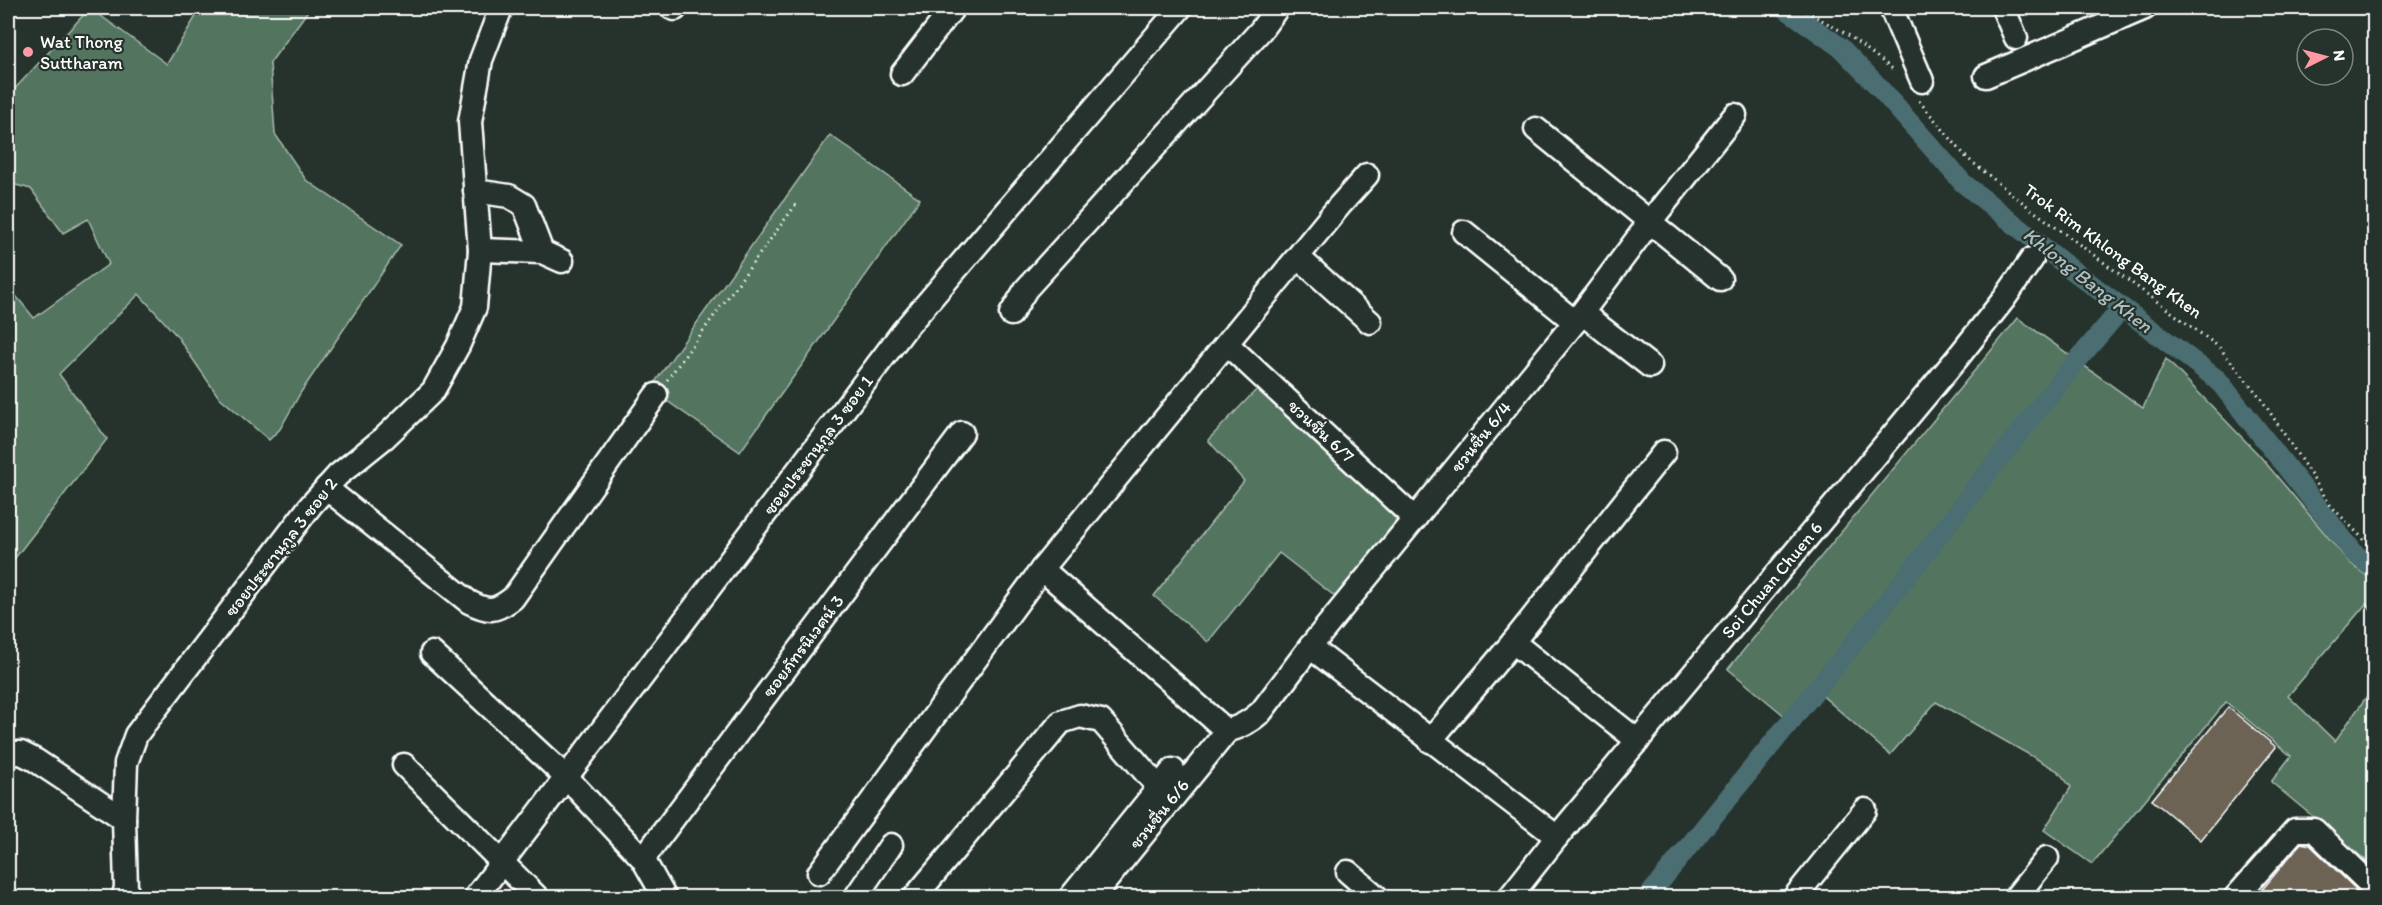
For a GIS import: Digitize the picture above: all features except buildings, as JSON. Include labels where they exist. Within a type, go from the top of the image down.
[{"type":"street","name":"ซอยประชานุกูล 3 ซอย 2","points":[[123,897],[126,888],[124,819],[126,763],[136,735],[310,505],[433,391],[458,346],[475,307],[480,250],[470,122],[481,60],[501,8]]},
{"type":"street","points":[[902,74],[953,8]]},
{"type":"street","name":"ซอยประชานุกูล 3 ซอย 1","points":[[475,897],[503,863],[904,330],[1180,8]]},
{"type":"street","points":[[1011,314],[1026,290],[1261,30],[1277,8]]},
{"type":"street","points":[[1891,8],[1913,85]]},
{"type":"street","points":[[2003,8],[2016,38]]},
{"type":"street","points":[[1986,76],[2145,8]]},
{"type":"street","name":"ชวนชื่น 6/4","points":[[1227,730],[1241,727],[1252,721],[1579,318],[1649,223],[1735,116]]},
{"type":"street","points":[[1536,129],[1720,279]]},
{"type":"street","points":[[819,873],[1042,569],[1367,175]]},
{"type":"street","points":[[475,191],[509,196],[524,206],[552,257],[480,250]]},
{"type":"street","points":[[1464,232],[1579,318],[1650,366]]},
{"type":"street","points":[[1298,257],[1370,322]]},
{"type":"street","name":"Soi Chuan Chuen 6","points":[[1509,897],[1958,357],[2032,259]]},
{"type":"street","name":"ชวนชื่น 6/7","points":[[1227,344],[1414,519]]},
{"type":"street","points":[[326,488],[469,602],[484,610],[500,608],[513,598],[656,395]]},
{"type":"street","name":"ซอยภัทรนิเวศน์ 3","points":[[643,859],[962,433]]},
{"type":"street","points":[[1430,741],[1513,642],[1664,452]]},
{"type":"street","points":[[1042,569],[1227,730]]},
{"type":"street","points":[[1513,642],[1638,741]]},
{"type":"street","points":[[1310,647],[1557,837]]},
{"type":"street","points":[[432,653],[567,778],[643,859],[665,897]]},
{"type":"street","points":[[914,897],[1061,722],[1080,716],[1101,721],[1166,779],[1070,897]]},
{"type":"street","name":"ชวนชื่น 6/6","points":[[1092,897],[1227,730]]},
{"type":"street","points":[[8,757],[11,753],[21,753],[124,819]]},
{"type":"street","points":[[404,765],[538,897]]},
{"type":"street","points":[[1794,897],[1865,810]]},
{"type":"street","points":[[2235,897],[2295,830],[2314,830],[2374,888]]},
{"type":"street","points":[[855,897],[891,845]]},
{"type":"street","points":[[2015,897],[2047,858]]},
{"type":"street","points":[[1348,872],[1377,897]]},
{"type":"path","name":"Trok Rim Khlong Bang Khen","points":[[1801,8],[1848,35],[1913,85],[1967,158],[2031,209],[2219,347],[2260,397],[2331,506],[2374,550]]},
{"type":"path","points":[[656,395],[797,203]]},
{"type":"green space","points":[[90,8],[167,64],[201,8],[310,8],[270,63],[275,134],[306,180],[401,245],[301,392],[280,429],[269,440],[218,396],[177,336],[139,294],[59,374],[107,439],[8,567],[8,286],[34,318],[109,264],[88,219],[63,233],[31,189],[8,183],[8,96]]},
{"type":"green space","points":[[830,135],[920,199],[740,452],[650,389]]},
{"type":"green space","points":[[2018,318],[2143,408],[2166,359],[2259,455],[2349,562],[2374,582],[2374,614],[2366,604],[2288,696],[2335,741],[2374,686],[2374,867],[2271,782],[2291,756],[2226,702],[2092,864],[2044,830],[2071,787],[2058,771],[1936,702],[1890,755],[1818,692],[1798,727],[1728,669]]},
{"type":"green space","points":[[1258,388],[1398,519],[1337,598],[1279,553],[1208,642],[1154,596],[1244,481],[1208,440]]},
{"type":"waterway","name":"Khlong Bang Khen","points":[[1785,8],[1840,47],[1875,83],[1963,183],[2063,263],[2218,380],[2354,553],[2374,569]]},
{"type":"waterway","points":[[1647,898],[1870,623],[2064,376],[2122,308]]},
{"type":"place","name":"Wat Thong Suttharam","points":[[28,52]]}]
